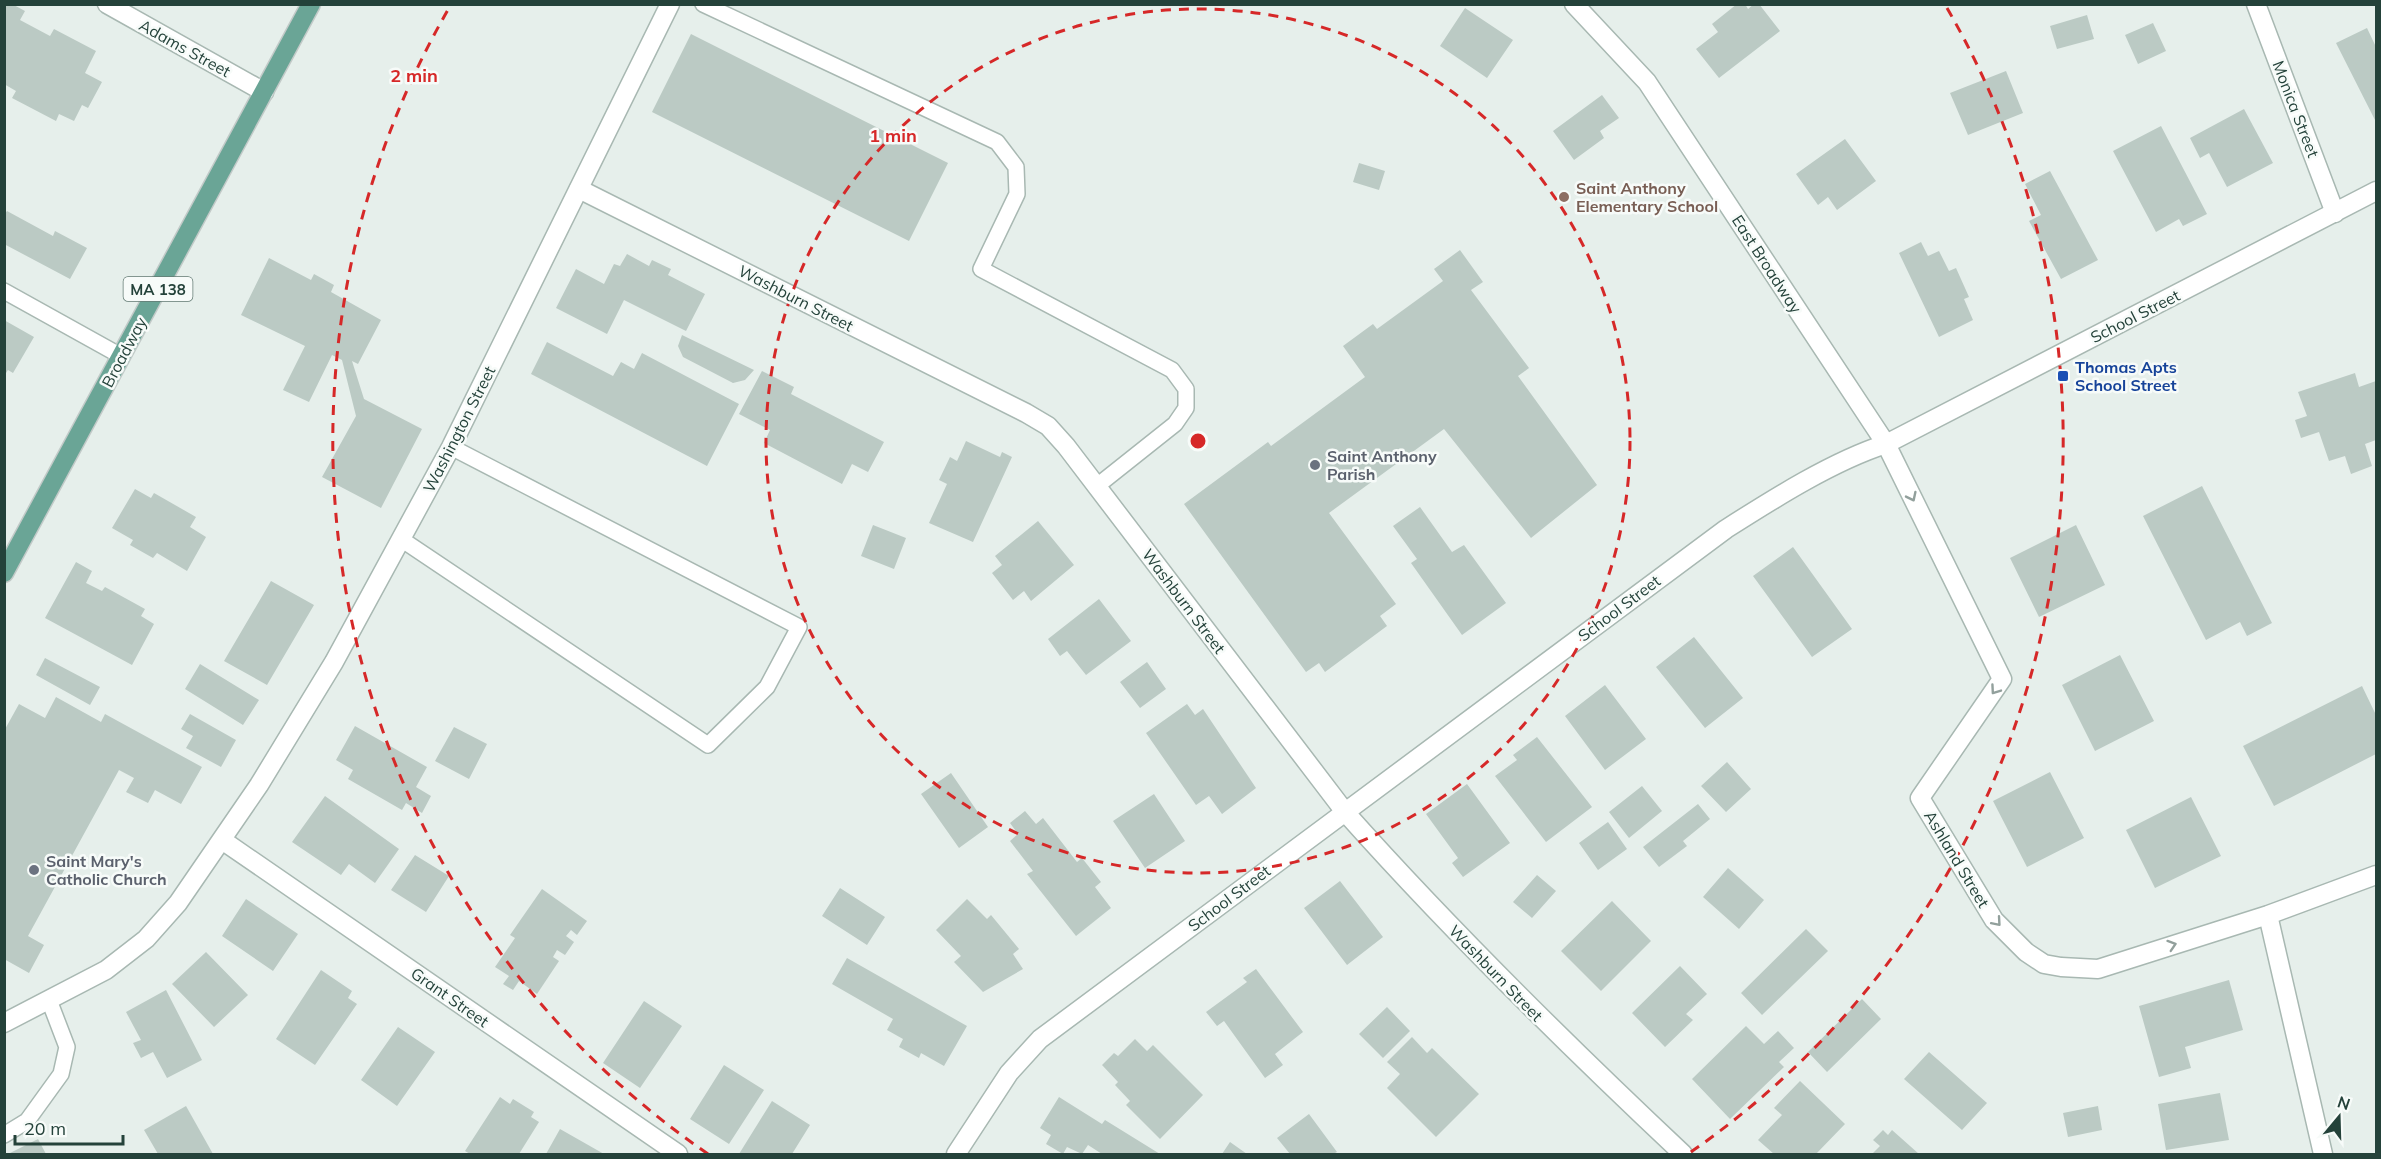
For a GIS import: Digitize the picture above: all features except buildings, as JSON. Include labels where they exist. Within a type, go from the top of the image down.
[{"type":"main road","name":"Broadway","points":[[4,573],[311,4]]},
{"type":"street","name":"Adams Street","points":[[106,4],[264,92]]},
{"type":"street","name":"Washington Street","points":[[4,1023],[106,970],[146,939],[178,903],[222,840],[318,692],[451,447],[670,4]]},
{"type":"street","name":"East Broadway","points":[[1574,4],[1647,82],[1886,444]]},
{"type":"street","name":"Monica Street","points":[[2256,4],[2335,213]]},
{"type":"street","name":"Washburn Street","points":[[579,189],[1038,420],[1057,435],[1345,812],[1528,1007],[1683,1155]]},
{"type":"street","name":"School Street","points":[[956,1155],[1009,1073],[1040,1039],[1726,529],[1865,451],[1886,444],[2376,191]]},
{"type":"street","name":"Ashland Street","points":[[1886,444],[2002,680],[1920,798],[1994,920],[2026,952],[2044,964],[2098,969],[2268,915],[2376,875]]},
{"type":"street","name":"Grant Street","points":[[222,840],[678,1155]]},
{"type":"street","points":[[2268,915],[2323,1155]]},
{"type":"lane","points":[[704,4],[997,142],[1016,166],[1017,194],[981,269],[1172,370],[1186,389],[1186,408],[1175,424],[1097,486]]},
{"type":"lane","points":[[4,291],[122,356]]},
{"type":"lane","points":[[401,539],[708,745],[767,687],[799,627],[451,447]]},
{"type":"lane","points":[[4,1136],[27,1121],[61,1074],[67,1047],[49,1000]]},
{"type":"place","name":"Saint Anthony Elementary School","points":[[1564,197]]},
{"type":"place","name":"Thomas Apts School Street","points":[[2063,376]]},
{"type":"place","name":"Saint Anthony Parish","points":[[1315,465]]},
{"type":"place","name":"Saint Mary's Catholic Church","points":[[34,870]]}]
